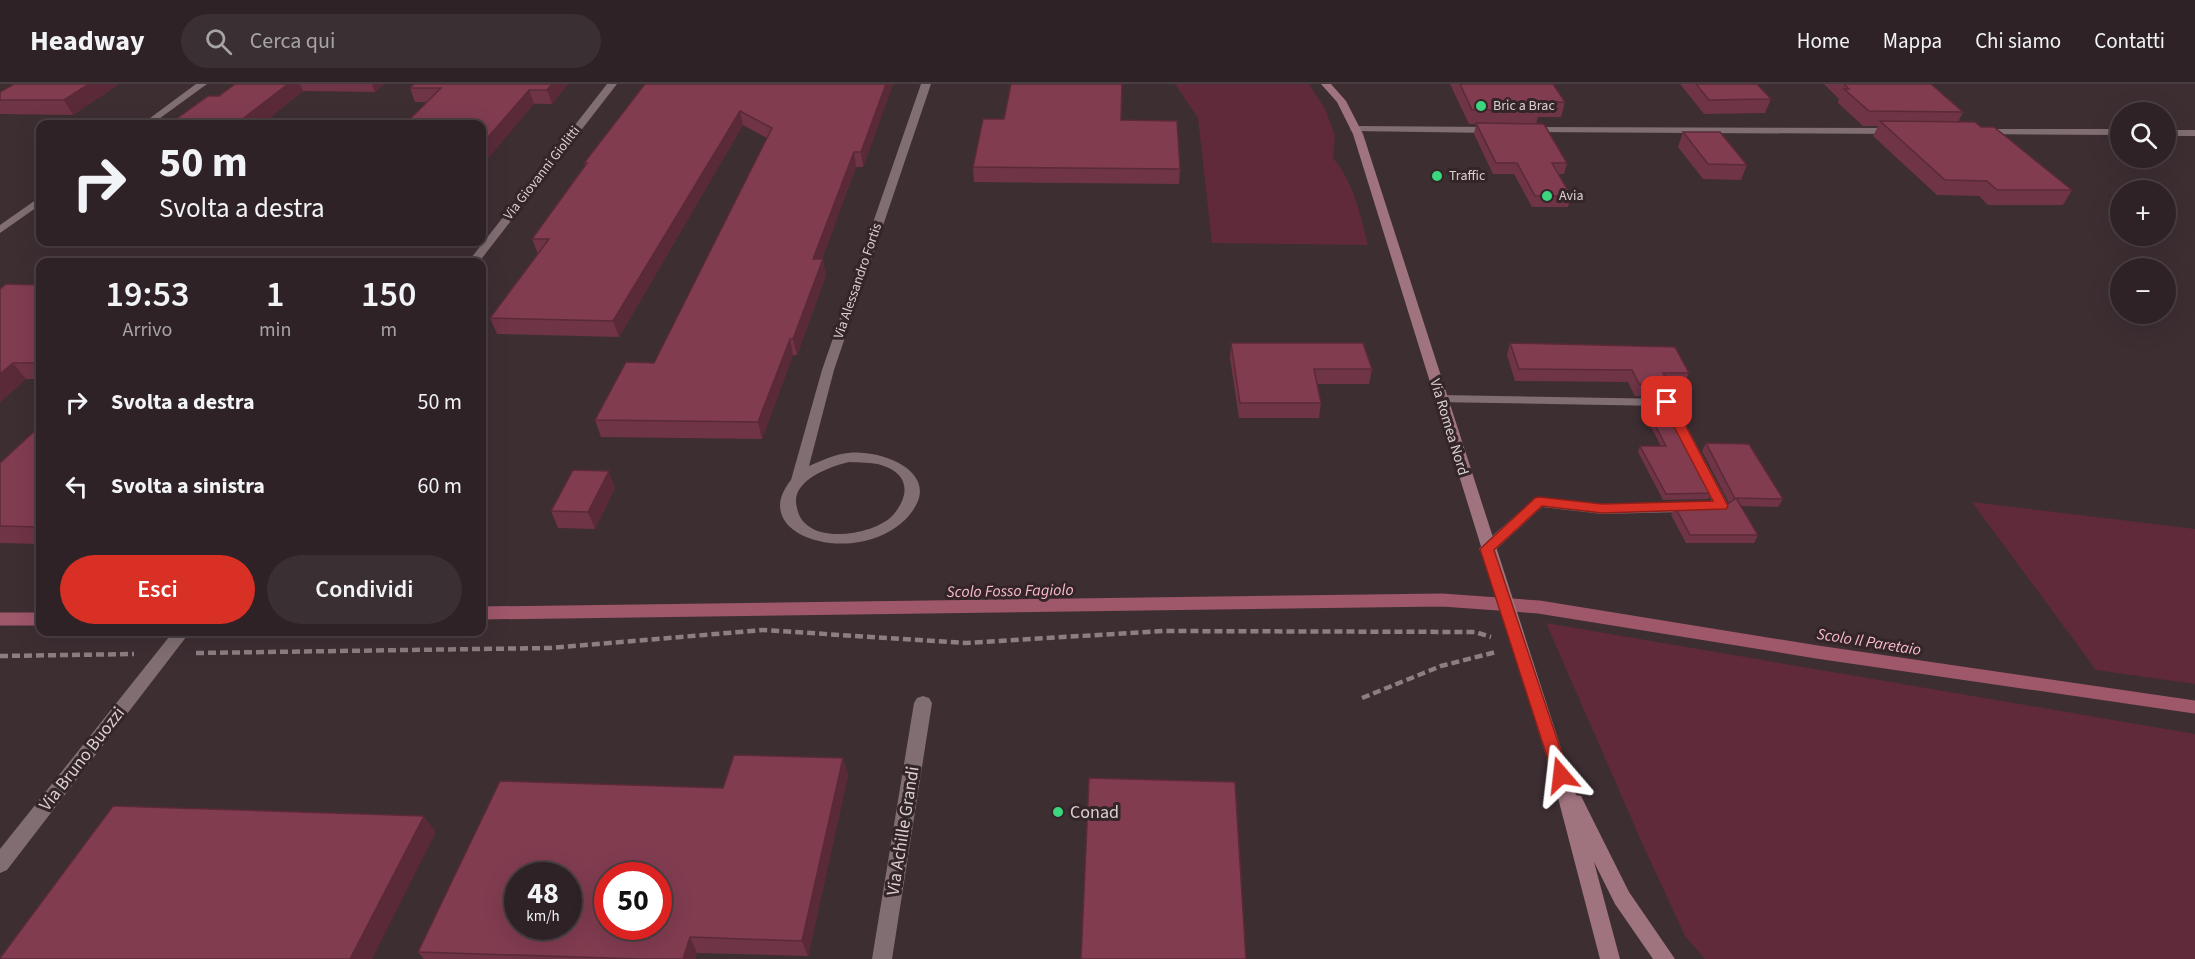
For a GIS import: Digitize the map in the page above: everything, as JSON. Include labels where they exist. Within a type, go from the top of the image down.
[{"type":"main road","name":"Via Romea Nord","points":[[1326,84],[1341,101],[1355,129],[1487,549],[1561,775],[1610,959]]},
{"type":"main road","name":"Via Romea Nord","points":[[1561,775],[1622,898],[1665,959]]},
{"type":"street","points":[[152,120],[202,84]]},
{"type":"street","name":"Via Giovanni Giolitti","points":[[486,245],[612,84]]},
{"type":"street","name":"Via Alessandro Fortis","points":[[798,482],[810,471],[828,462],[849,457],[869,457],[888,461],[907,473],[914,486],[914,500],[909,510],[896,524],[871,536],[848,540],[832,540],[812,535],[797,525],[788,510],[789,495],[798,482],[828,370],[927,84]]},
{"type":"street","points":[[1355,129],[1499,130]]},
{"type":"street","points":[[1523,130],[1906,131]]},
{"type":"street","points":[[1965,132],[2110,132]]},
{"type":"street","points":[[2176,133],[2195,133]]},
{"type":"street","points":[[0,230],[36,203]]},
{"type":"street","name":"Via Giovanni Giolitti","points":[[476,258],[485,246]]},
{"type":"street","points":[[1440,399],[1667,402],[1722,506],[1602,509],[1539,501],[1487,549]]},
{"type":"street","points":[[165,653],[179,636]]},
{"type":"street","name":"Via Bruno Buozzi","points":[[0,864],[165,653]]},
{"type":"street","name":"Via Achille Grandi","points":[[882,959],[923,703]]},
{"type":"path","points":[[0,656],[550,648],[763,630],[965,643],[1163,631],[1475,632],[1520,646]]},
{"type":"path","points":[[1362,698],[1441,666],[1520,646]]},
{"type":"shaded area","points":[[1175,84],[1309,84],[1325,109],[1335,135],[1333,158],[1351,188],[1368,245],[1212,243],[1198,118]]},
{"type":"shaded area","points":[[1972,502],[2195,529],[2195,684],[2096,670]]},
{"type":"shaded area","points":[[1546,623],[2195,734],[2195,959],[1705,959],[1685,936]]},
{"type":"building","points":[[14,84],[89,84],[64,100],[0,100],[0,92]]},
{"type":"building","points":[[235,84],[288,84],[241,120],[175,120],[208,96],[219,96]]},
{"type":"building","points":[[414,84],[552,84],[547,90],[529,90],[486,139],[486,120],[409,120],[441,88],[410,88]]},
{"type":"building","points":[[645,84],[886,84],[861,152],[854,152],[813,259],[823,259],[758,422],[595,420],[626,362],[654,363],[772,128],[740,111],[613,321],[490,318],[549,239],[532,239],[587,163],[584,163]]},
{"type":"building","points":[[1011,84],[1122,84],[1121,120],[1177,121],[1180,169],[973,167],[983,119],[1004,119]]},
{"type":"building","points":[[1460,84],[1553,84],[1565,102],[1535,102],[1540,110],[1472,110]]},
{"type":"building","points":[[1696,84],[1757,84],[1771,99],[1709,100]]},
{"type":"building","points":[[1844,84],[1931,84],[1963,112],[1869,111],[1844,89],[1849,89]]},
{"type":"building","points":[[1880,121],[1975,122],[1981,127],[1994,127],[2072,190],[1997,190],[1987,181],[1945,180]]},
{"type":"building","points":[[1476,123],[1544,124],[1567,163],[1552,163],[1571,196],[1535,196],[1517,163],[1496,163]]},
{"type":"building","points":[[1683,132],[1720,132],[1747,165],[1708,164]]},
{"type":"building","points":[[6,284],[36,285],[36,363],[13,363],[0,374],[0,289]]},
{"type":"building","points":[[1231,343],[1363,343],[1372,369],[1314,369],[1321,403],[1240,403]]},
{"type":"building","points":[[1510,343],[1675,347],[1689,373],[1663,373],[1670,385],[1639,384],[1632,370],[1519,369]]},
{"type":"building","points":[[1643,402],[1663,402],[1711,493],[1666,494],[1640,446],[1666,446]]},
{"type":"building","points":[[36,430],[36,527],[0,526],[0,463]]},
{"type":"building","points":[[1706,443],[1749,444],[1783,499],[1736,498],[1758,535],[1690,535],[1675,507],[1726,505],[1735,499]]},
{"type":"building","points":[[573,470],[609,471],[588,512],[551,511]]},
{"type":"building","points":[[734,755],[843,758],[802,941],[690,937],[683,959],[418,952],[500,781],[723,788]]},
{"type":"building","points":[[1089,778],[1235,782],[1246,959],[1081,959]]},
{"type":"building","points":[[113,806],[424,816],[350,959],[0,959]]},
{"type":"waterway","name":"Scolo Fosso Fagiolo","points":[[486,613],[1442,600],[1539,607],[1817,652],[2195,707]]},
{"type":"waterway","name":"Scolo Fosso Fagiolo","points":[[0,619],[36,619]]},
{"type":"place","name":"Bric a Brac","points":[[1481,106]]},
{"type":"place","name":"Traffic","points":[[1437,176]]},
{"type":"place","name":"Avia","points":[[1547,196]]},
{"type":"place","name":"Conad","points":[[1058,812]]},
{"type":"route","points":[[1561,775],[1487,549],[1539,501],[1602,509],[1722,506],[1667,402]]},
{"type":"water label","name":"Scolo Il Paretaio","points":[[1869,642]]}]
